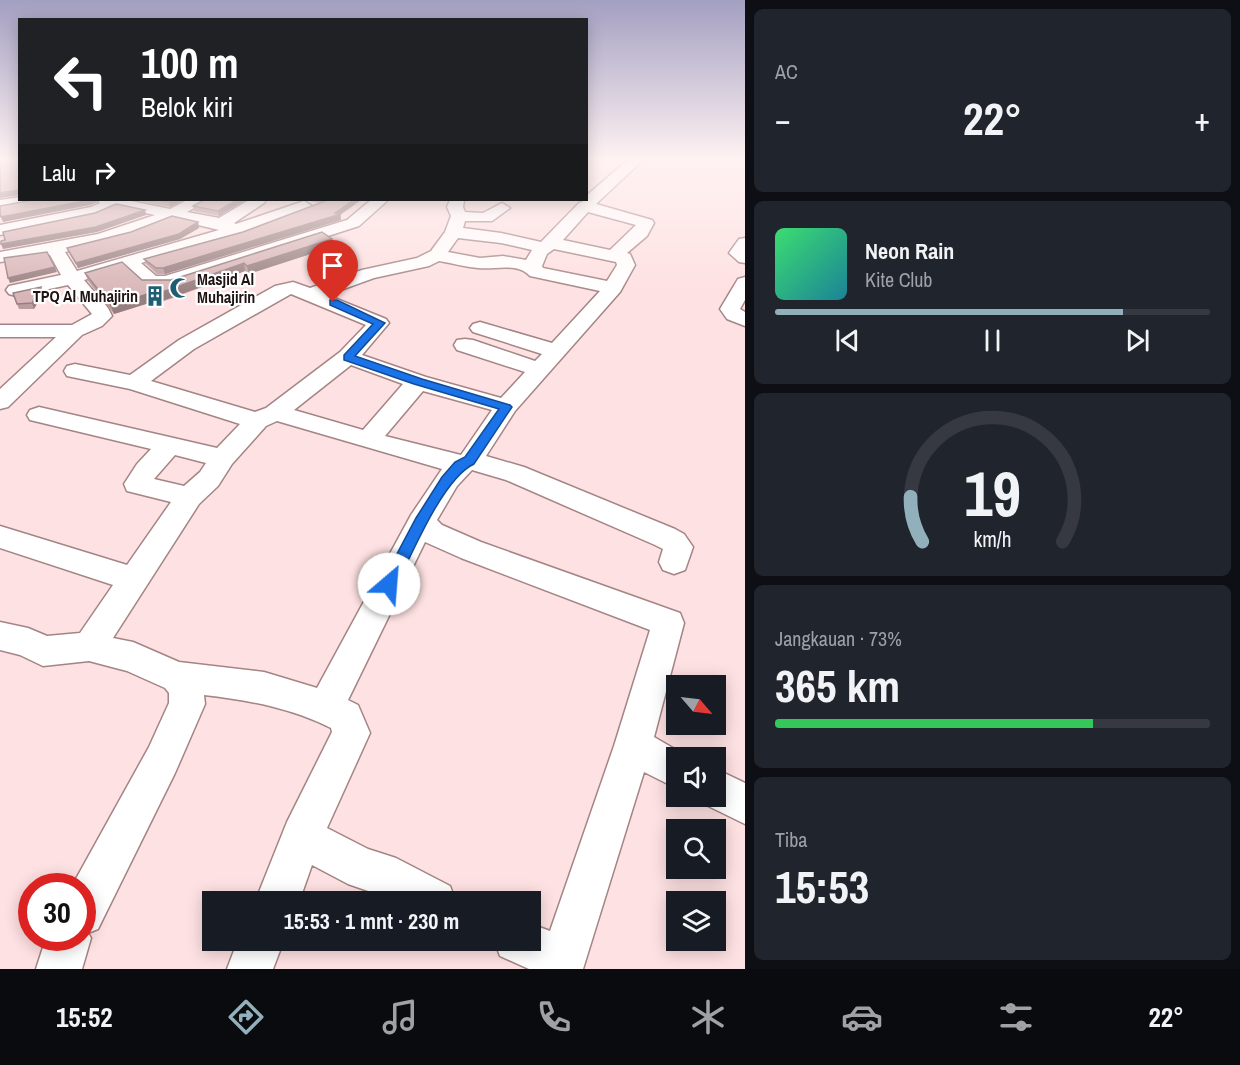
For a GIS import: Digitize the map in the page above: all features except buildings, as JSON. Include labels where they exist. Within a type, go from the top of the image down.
[{"type":"street","points":[[0,230],[96,211],[106,204]]},
{"type":"street","points":[[133,204],[229,227],[260,252]]},
{"type":"street","points":[[0,257],[55,249],[128,232],[190,204]]},
{"type":"street","points":[[229,227],[254,204]]},
{"type":"street","points":[[8,290],[77,284],[128,261],[185,244],[229,227],[312,208],[295,204]]},
{"type":"street","points":[[128,261],[151,282],[162,282],[353,224],[375,204]]},
{"type":"street","points":[[532,267],[535,258],[585,206],[646,223],[641,232],[613,256]]},
{"type":"street","points":[[456,216],[486,218],[502,208]]},
{"type":"street","points":[[326,706],[421,522],[447,480],[465,463],[506,407],[613,288],[627,261],[624,258],[501,238],[456,216]]},
{"type":"street","points":[[437,255],[456,216]]},
{"type":"street","points":[[745,243],[738,253],[745,258]]},
{"type":"street","points":[[0,402],[75,331],[95,322],[102,316],[77,284],[55,249]]},
{"type":"street","points":[[311,294],[369,274],[423,262],[437,255],[480,263],[503,261],[532,267],[537,272],[557,278],[613,288]]},
{"type":"street","points":[[745,283],[730,309],[734,315],[745,320]]},
{"type":"street","points":[[89,647],[189,497],[209,479],[223,458],[266,417],[348,357],[379,323],[311,294],[293,288],[282,290],[167,358],[135,383]]},
{"type":"street","points":[[480,328],[556,351]]},
{"type":"street","points":[[0,331],[75,331]]},
{"type":"street","points":[[465,345],[540,369]]},
{"type":"street","points":[[348,357],[418,382],[506,407]]},
{"type":"street","points":[[75,371],[135,383],[266,417],[515,473],[675,542],[678,547],[674,562]]},
{"type":"street","points":[[0,381],[23,381]]},
{"type":"street","points":[[369,439],[418,382]]},
{"type":"street","points":[[39,415],[223,458]]},
{"type":"street","points":[[169,446],[146,470],[137,484],[189,497]]},
{"type":"street","points":[[421,522],[432,533],[471,550],[668,623],[633,746],[561,965],[536,951]]},
{"type":"street","points":[[0,537],[133,579]]},
{"type":"street","points":[[0,636],[28,642],[43,651],[89,647],[133,657],[177,677],[214,680],[294,697],[326,706],[345,717],[351,733],[302,837],[281,891]]},
{"type":"street","points":[[96,886],[162,760],[187,704],[186,688],[177,677]]},
{"type":"street","points":[[633,746],[666,764]]},
{"type":"street","points":[[726,794],[745,804]]},
{"type":"street","points":[[302,837],[363,869],[381,873],[414,891]]},
{"type":"street","points":[[59,969],[64,951]]},
{"type":"street","points":[[250,969],[257,951]]},
{"type":"place","name":"Masjid Al Muhajirin","points":[[180,288]]},
{"type":"place","name":"TPQ Al Muhajirin","points":[[155,296]]},
{"type":"route","points":[[333,302],[377,320],[379,323],[348,357],[418,382],[506,407],[470,460],[460,465],[431,504],[389,584]]}]
